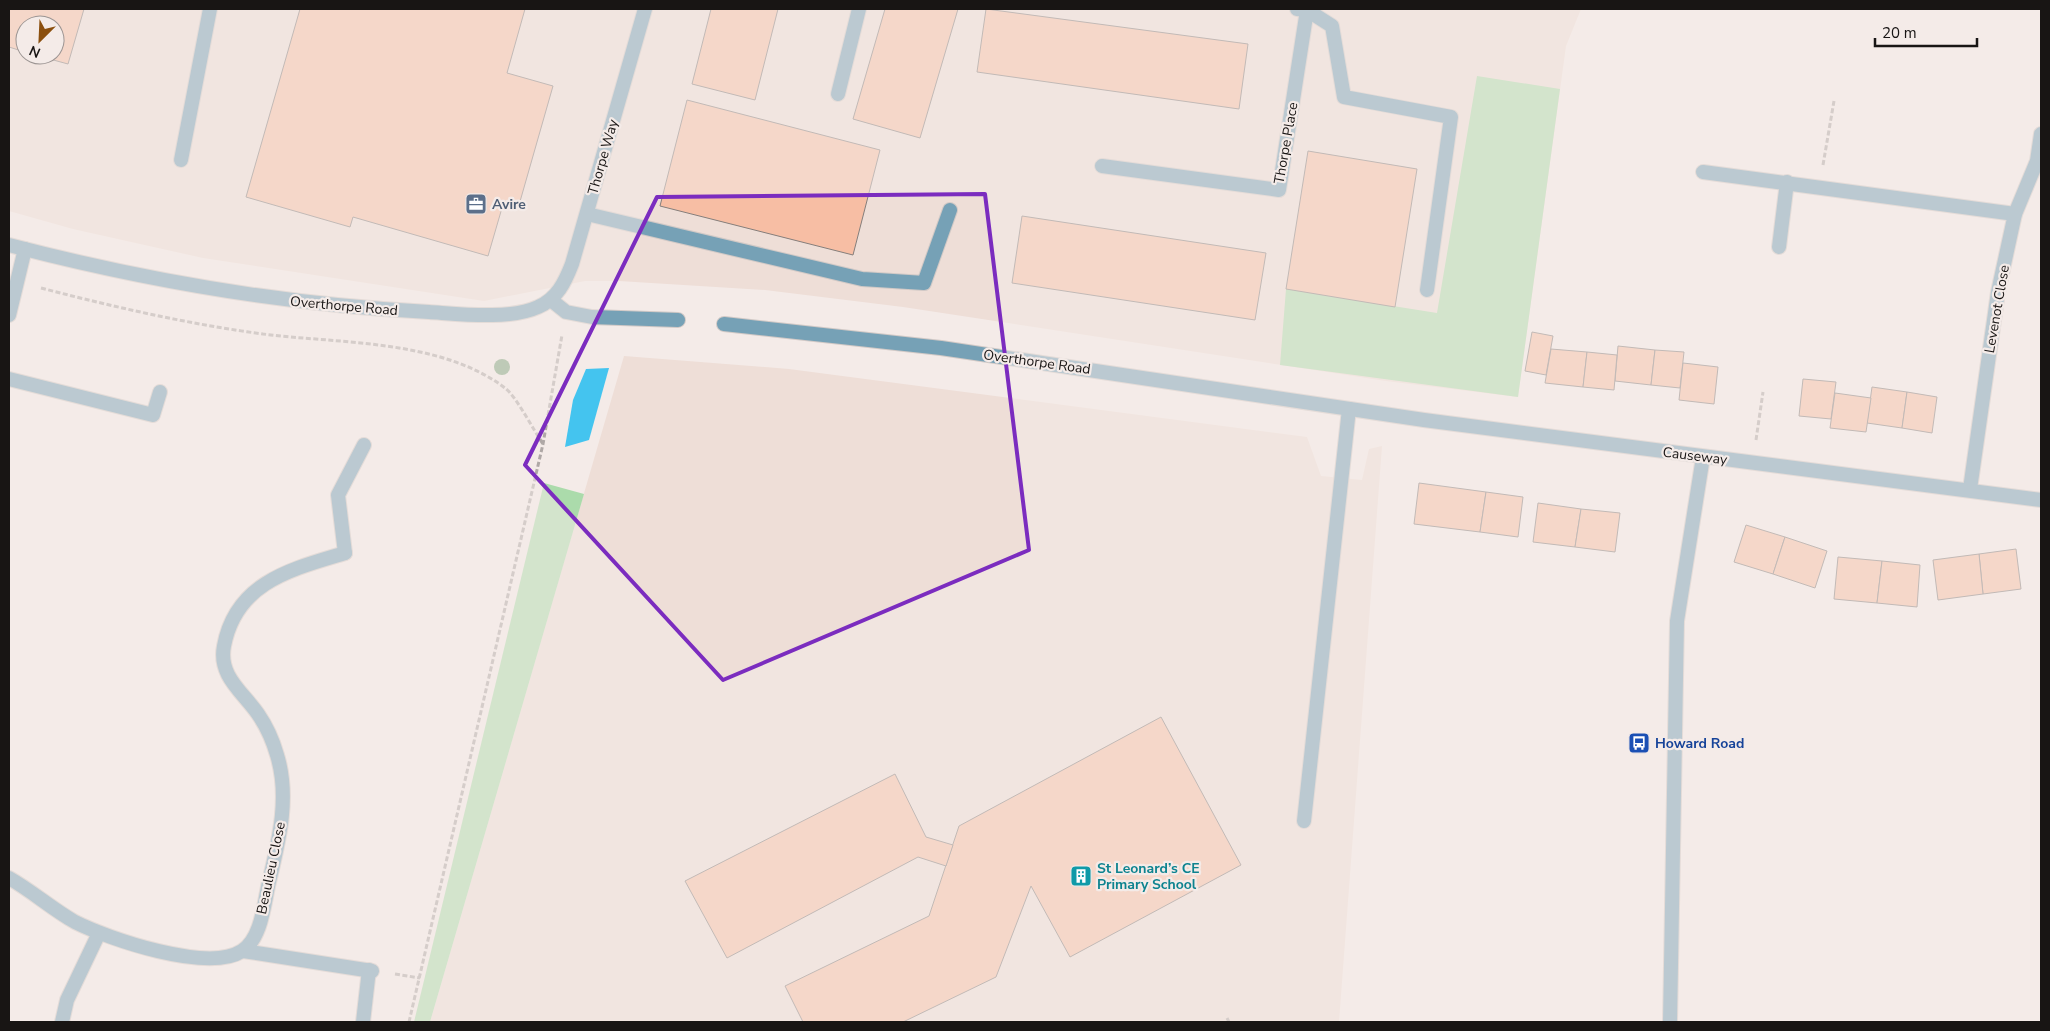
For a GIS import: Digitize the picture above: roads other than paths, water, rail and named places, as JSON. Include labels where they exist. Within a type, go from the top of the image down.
[{"type":"street","points":[[181,160],[210,9]]},
{"type":"street","name":"Thorpe Way","points":[[551,300],[566,279],[587,214],[645,9]]},
{"type":"street","points":[[838,94],[860,9]]},
{"type":"street","points":[[1304,9],[1332,26],[1344,97],[1451,117],[1427,290]]},
{"type":"street","name":"Thorpe Place","points":[[1102,166],[1279,190],[1304,9]]},
{"type":"street","name":"Levenot Close","points":[[1970,489],[1998,292],[2015,214],[2037,161],[2041,134]]},
{"type":"street","points":[[1703,172],[1819,186],[2015,214]]},
{"type":"street","points":[[1779,247],[1787,182]]},
{"type":"street","points":[[587,214],[862,279],[924,283],[950,210]]},
{"type":"street","name":"Overthorpe Road","points":[[9,245],[172,282],[266,298],[348,308],[502,314],[537,308],[551,300]]},
{"type":"street","points":[[9,314],[25,249]]},
{"type":"street","points":[[551,300],[566,312],[592,317],[678,320]]},
{"type":"street","name":"Overthorpe Road","points":[[724,324],[941,348],[1349,409]]},
{"type":"street","points":[[9,379],[153,415],[160,392]]},
{"type":"street","points":[[1304,821],[1349,409]]},
{"type":"street","name":"Causeway","points":[[1349,409],[1703,457],[1970,489],[2041,500]]},
{"type":"street","name":"Beaulieu Close","points":[[243,951],[255,937],[281,833],[283,780],[271,736],[258,714],[231,680],[223,664],[227,633],[238,612],[252,594],[267,582],[284,572],[345,553],[338,495],[364,445]]},
{"type":"street","points":[[1670,1022],[1677,621],[1703,457]]},
{"type":"street","points":[[9,878],[73,920],[99,933],[141,946],[202,958],[225,958],[243,951],[371,971],[363,1022]]},
{"type":"street","points":[[62,1022],[67,1000],[99,933]]},
{"type":"water","points":[[609,368],[589,440],[565,447],[573,400],[586,369]]},
{"type":"place","name":"Avire","points":[[476,204]]},
{"type":"place","name":"Howard Road","points":[[1639,743]]},
{"type":"place","name":"St Leonard’s CE Primary School","points":[[1081,876]]}]
